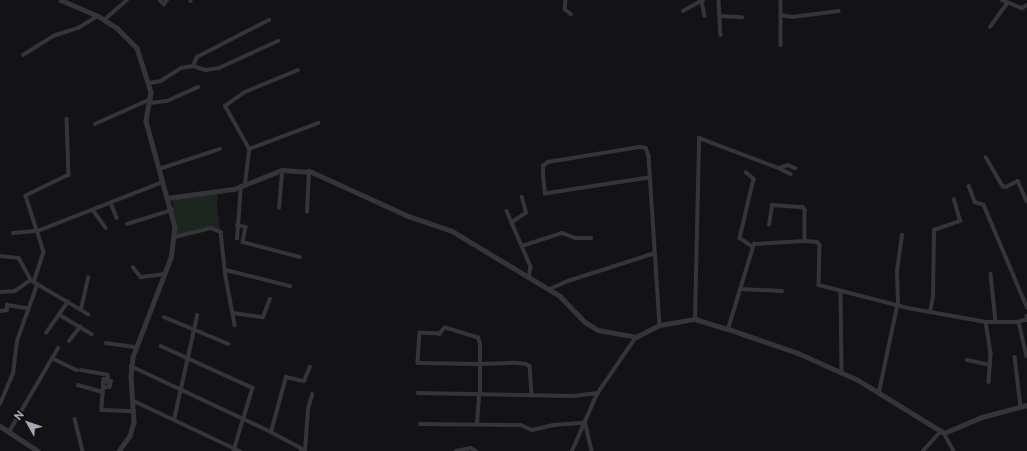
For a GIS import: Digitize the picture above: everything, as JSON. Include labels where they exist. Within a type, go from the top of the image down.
[{"type":"street","points":[[61,0],[98,16],[118,28],[137,48],[149,83],[150,101],[146,121],[167,198],[172,210],[175,237],[165,274],[136,347],[131,366],[134,411],[130,436],[119,451]]},
{"type":"street","points":[[104,20],[127,0]]},
{"type":"street","points":[[160,0],[164,4],[168,0]]},
{"type":"street","points":[[566,0],[565,9],[571,14]]},
{"type":"street","points":[[683,11],[702,0],[705,16]]},
{"type":"street","points":[[719,0],[721,35]]},
{"type":"street","points":[[781,0],[782,45]]},
{"type":"street","points":[[1002,0],[1007,4],[1022,8],[1027,4]]},
{"type":"street","points":[[990,27],[1007,4]]},
{"type":"street","points":[[781,15],[792,17],[839,11]]},
{"type":"street","points":[[23,55],[53,36],[92,22],[98,16]]},
{"type":"street","points":[[720,16],[742,17]]},
{"type":"street","points":[[193,66],[198,57],[269,20]]},
{"type":"street","points":[[149,83],[161,81],[180,68],[193,66],[206,70],[219,68],[278,41]]},
{"type":"street","points":[[237,239],[237,225],[249,150],[225,106],[245,92],[298,70]]},
{"type":"street","points":[[95,124],[150,101],[167,101],[198,87]]},
{"type":"street","points":[[0,404],[13,374],[17,341],[44,252],[26,196],[69,175],[67,119]]},
{"type":"street","points":[[249,150],[318,123]]},
{"type":"street","points":[[695,319],[699,138],[779,168],[791,174]]},
{"type":"street","points":[[650,178],[545,194],[542,175],[543,166],[548,162],[644,147],[649,156],[660,325]]},
{"type":"street","points":[[159,169],[220,149]]},
{"type":"street","points":[[986,157],[1003,186],[1006,187],[1018,181],[1027,201]]},
{"type":"street","points":[[779,168],[788,165],[795,168]]},
{"type":"street","points":[[279,208],[282,170]]},
{"type":"street","points":[[167,198],[243,185],[282,170],[309,171],[340,183],[408,216],[452,231],[529,278],[550,289],[566,301],[591,327],[636,337]]},
{"type":"street","points":[[307,212],[309,171]]},
{"type":"street","points":[[746,172],[754,179],[740,238],[753,247]]},
{"type":"street","points":[[13,233],[38,231],[163,182]]},
{"type":"street","points":[[969,186],[975,202],[984,205],[1027,307]]},
{"type":"street","points":[[512,222],[526,213],[522,198]]},
{"type":"street","points":[[930,312],[933,296],[934,230],[960,221],[954,200]]},
{"type":"street","points":[[111,203],[117,218]]},
{"type":"street","points":[[769,225],[772,205],[803,207],[805,210],[805,241]]},
{"type":"street","points":[[93,210],[106,228]]},
{"type":"street","points":[[127,224],[172,210]]},
{"type":"street","points":[[507,211],[531,267],[529,278]]},
{"type":"street","points":[[237,225],[246,226],[243,242],[300,258]]},
{"type":"street","points":[[175,237],[211,228],[221,232],[235,325]]},
{"type":"street","points":[[522,246],[562,233],[576,238],[591,238]]},
{"type":"street","points":[[878,392],[898,305],[897,271],[902,235]]},
{"type":"street","points":[[728,329],[753,247],[757,244],[805,241],[818,242],[820,244],[819,285],[898,305],[986,322],[1019,322],[1027,320],[1027,316]]},
{"type":"street","points":[[550,289],[590,273],[655,253]]},
{"type":"street","points":[[0,256],[19,258],[34,282],[88,314]]},
{"type":"street","points":[[133,267],[141,277],[165,274]]},
{"type":"street","points":[[226,270],[290,286]]},
{"type":"street","points":[[991,274],[996,322]]},
{"type":"street","points":[[81,309],[88,278]]},
{"type":"street","points":[[0,292],[14,291],[34,282]]},
{"type":"street","points":[[741,289],[782,291]]},
{"type":"street","points":[[840,291],[842,372]]},
{"type":"street","points":[[233,312],[263,318],[270,299]]},
{"type":"street","points":[[46,333],[68,302]]},
{"type":"street","points":[[0,311],[7,310],[7,305],[27,308]]},
{"type":"street","points":[[60,315],[92,334]]},
{"type":"street","points":[[164,316],[229,344]]},
{"type":"street","points":[[174,420],[197,316]]},
{"type":"street","points":[[572,451],[598,393],[636,337],[660,325],[695,319],[798,353],[842,372],[943,432],[954,451]]},
{"type":"street","points":[[986,322],[990,365],[989,382]]},
{"type":"street","points":[[1019,322],[1027,356]]},
{"type":"street","points":[[69,341],[80,327]]},
{"type":"street","points":[[477,424],[480,394],[480,364],[480,344],[476,337],[444,328],[440,334],[420,333],[418,363],[480,364],[529,365],[532,395]]},
{"type":"street","points":[[106,343],[136,347]]},
{"type":"street","points":[[161,346],[187,360],[253,388],[235,450]]},
{"type":"street","points":[[9,432],[58,348]]},
{"type":"street","points":[[1015,357],[1021,407]]},
{"type":"street","points":[[52,358],[79,370],[104,373],[108,379],[104,381],[102,410],[134,411]]},
{"type":"street","points":[[967,360],[990,365]]},
{"type":"street","points":[[131,366],[271,432],[301,448],[302,451]]},
{"type":"street","points":[[271,432],[286,377],[304,381],[310,367]]},
{"type":"street","points":[[104,381],[110,381],[110,387],[104,388]]},
{"type":"street","points":[[78,385],[103,392]]},
{"type":"street","points":[[418,394],[573,396],[598,393]]},
{"type":"street","points":[[306,451],[308,409],[312,395]]},
{"type":"street","points":[[134,401],[235,450],[240,451]]},
{"type":"street","points":[[923,451],[943,432],[982,417],[1027,405]]},
{"type":"street","points":[[75,419],[83,451]]},
{"type":"street","points":[[420,424],[521,425],[532,430],[553,425],[584,422]]},
{"type":"street","points":[[584,422],[592,451]]},
{"type":"street","points":[[0,426],[38,451]]},
{"type":"street","points":[[456,451],[470,448],[476,451]]},
{"type":"shaded area","points":[[216,192],[218,196],[217,206],[220,230],[214,227],[177,235],[172,199]]}]
